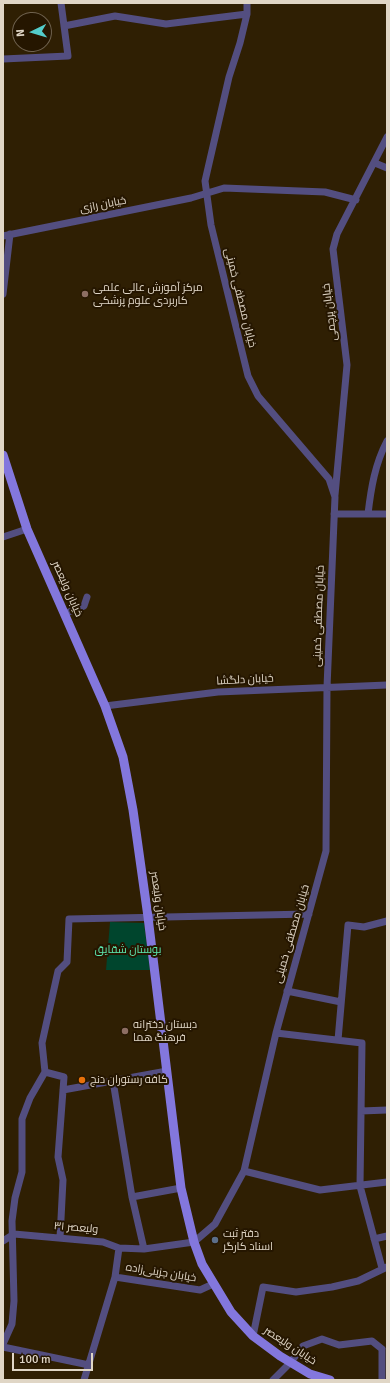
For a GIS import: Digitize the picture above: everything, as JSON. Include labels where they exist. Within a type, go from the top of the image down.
[{"type":"main road","name":"خیابان ولیعصر","points":[[3,455],[27,529],[105,706],[123,757],[133,810],[148,917],[181,1188],[194,1242],[202,1264],[213,1284],[231,1312],[253,1336],[309,1377],[330,1380]]},
{"type":"street","points":[[3,59],[68,56],[61,3]]},
{"type":"street","name":"خیابان مصطفی خمینی","points":[[194,1242],[214,1224],[244,1171],[276,1033],[326,851],[327,687],[335,497],[329,479],[258,396],[248,376],[211,225],[207,192],[206,181],[228,77],[240,43],[247,3]]},
{"type":"street","points":[[64,26],[114,16],[166,24],[246,14]]},
{"type":"street","name":"خیابان پرچمی","points":[[335,497],[347,365],[333,249],[337,234],[356,200],[387,137]]},
{"type":"street","points":[[374,163],[387,168]]},
{"type":"street","name":"خیابان رازی","points":[[7,235],[191,198],[224,188],[325,192],[356,200]]},
{"type":"street","points":[[3,294],[7,235]]},
{"type":"street","points":[[368,514],[371,483],[381,453],[387,441]]},
{"type":"street","points":[[334,514],[387,514]]},
{"type":"street","points":[[3,537],[27,529]]},
{"type":"street","points":[[64,614],[84,606],[87,597]]},
{"type":"street","name":"خیابان دلگشا","points":[[105,706],[218,692],[387,685]]},
{"type":"street","points":[[89,1365],[3,1345],[12,1324],[14,1234],[12,1222],[15,1198],[22,1172],[22,1119],[30,1098],[45,1072],[42,1043],[58,971],[67,962],[69,919],[309,914]]},
{"type":"street","points":[[338,1040],[348,925],[372,926],[387,921]]},
{"type":"street","points":[[287,991],[341,1002]]},
{"type":"street","points":[[253,1336],[263,1287],[296,1292],[332,1287],[358,1281],[384,1268],[374,1239],[360,1186],[362,1043],[276,1033]]},
{"type":"street","points":[[63,1090],[167,1071]]},
{"type":"street","points":[[45,1072],[64,1077],[58,1157],[62,1180],[60,1238]]},
{"type":"street","points":[[113,1081],[132,1198],[144,1249]]},
{"type":"street","points":[[361,1111],[387,1110]]},
{"type":"street","points":[[244,1171],[320,1190],[387,1182]]},
{"type":"street","points":[[132,1198],[181,1188]]},
{"type":"street","points":[[3,1241],[14,1234]]},
{"type":"street","name":"ولیعصر ۳۱","points":[[14,1234],[103,1242],[120,1248],[144,1249],[194,1242]]},
{"type":"street","points":[[374,1239],[387,1236]]},
{"type":"street","points":[[116,1277],[120,1248]]},
{"type":"street","name":"خیابان جزینی‌زاده","points":[[84,1380],[116,1277],[200,1290],[213,1284]]},
{"type":"street","points":[[273,1380],[290,1363],[303,1346],[322,1339],[340,1345],[372,1341],[385,1348],[382,1380]]},
{"type":"green space","name":"بوستان شقایق","points":[[110,922],[144,923],[150,970],[106,970]]},
{"type":"place","name":"مرکز آموزش عالی علمی کاربردی علوم پزشکی","points":[[85,294]]},
{"type":"place","name":"دبستان دخترانه فرهنگ هما","points":[[125,1031]]},
{"type":"place","name":"کافه رستوران دنج","points":[[82,1080]]},
{"type":"place","name":"دفتر ثبت اسناد کارگر","points":[[215,1240]]}]
